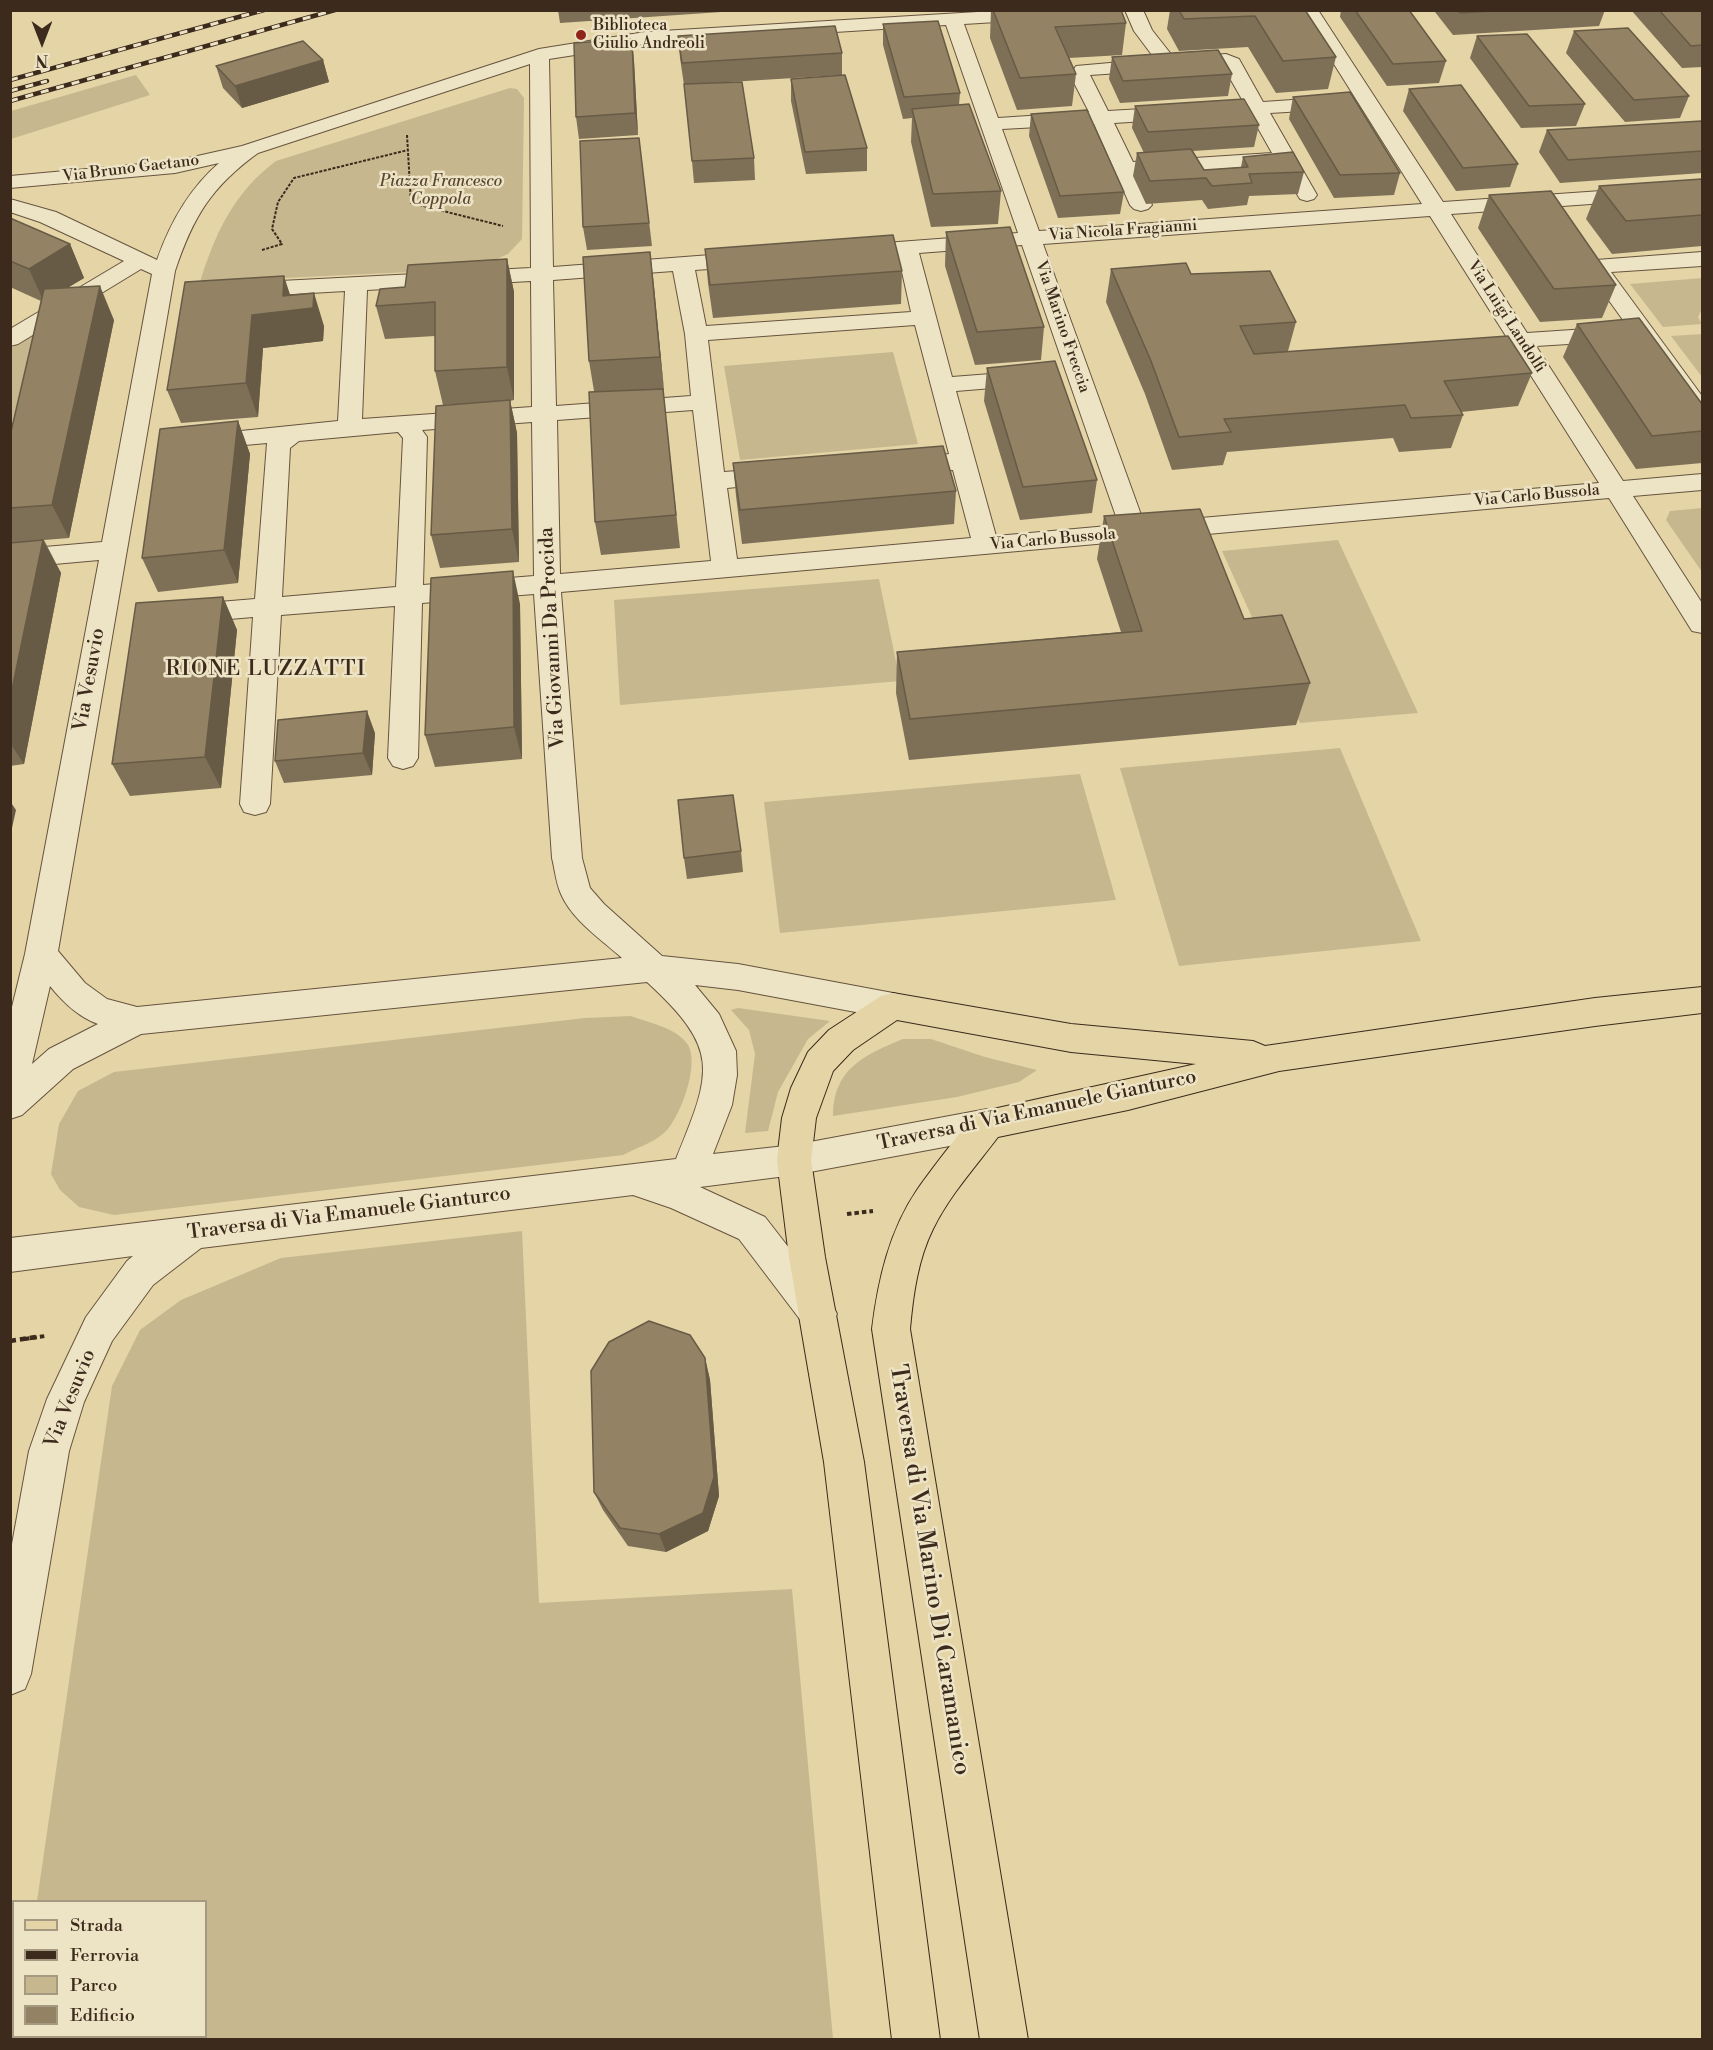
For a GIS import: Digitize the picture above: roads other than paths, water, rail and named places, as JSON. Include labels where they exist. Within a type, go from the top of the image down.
[{"type":"main road","name":"Traversa di Via Emanuele Gianturco","points":[[987,1124],[1128,1095],[1279,1057],[1595,1012],[1702,1000]]},
{"type":"main road","name":"Traversa di Via Emanuele Gianturco","points":[[893,1006],[1071,1038],[1279,1057]]},
{"type":"main road","points":[[893,1006],[841,1040],[820,1062],[808,1088],[799,1118],[794,1160],[844,1462],[916,2040]]},
{"type":"main road","name":"Traversa di Via Marino Di Caramanico","points":[[987,1124],[921,1216],[894,1292],[891,1329],[1004,2040]]},
{"type":"street","points":[[162,280],[178,229],[188,210],[224,166],[251,149],[539,55],[645,38],[1111,10]]},
{"type":"street","points":[[1134,10],[1143,31],[1169,64]]},
{"type":"street","name":"Via Luigi Landolfi","points":[[1309,10],[1702,624]]},
{"type":"street","name":"Via Marino Freccia","points":[[953,19],[1135,533]]},
{"type":"street","points":[[539,55],[543,274]]},
{"type":"street","points":[[1141,205],[1125,166],[1080,75],[1083,70],[1226,60],[1232,63],[1307,195]]},
{"type":"street","points":[[1222,110],[1366,101]]},
{"type":"street","points":[[990,124],[1198,112]]},
{"type":"street","name":"Via Bruno Gaetano","points":[[10,182],[175,167],[251,149]]},
{"type":"street","points":[[1125,166],[1136,169],[1281,159],[1283,155]]},
{"type":"street","name":"Via Nicola Fragianni","points":[[836,253],[1702,190]]},
{"type":"street","points":[[10,206],[48,217],[162,280]]},
{"type":"street","points":[[906,247],[941,385],[986,546]]},
{"type":"street","points":[[216,292],[543,274],[765,258]]},
{"type":"street","points":[[1700,407],[1596,267],[1702,259]]},
{"type":"street","points":[[683,264],[696,334],[725,568]]},
{"type":"street","name":"Via Giovanni Da Procida","points":[[543,274],[547,584],[567,858],[576,893],[593,913],[654,968]]},
{"type":"street","points":[[10,339],[162,280]]},
{"type":"street","name":"Via Vesuvio","points":[[10,1088],[41,954],[162,280]]},
{"type":"street","points":[[350,427],[356,284]]},
{"type":"street","points":[[696,334],[924,318]]},
{"type":"street","points":[[1520,340],[1643,332]]},
{"type":"street","points":[[941,385],[1079,374]]},
{"type":"street","points":[[185,442],[350,427],[704,402]]},
{"type":"street","points":[[403,758],[416,437],[404,424]]},
{"type":"street","points":[[255,804],[278,446],[292,434]]},
{"type":"street","points":[[879,468],[962,461]]},
{"type":"street","points":[[713,481],[796,474]]},
{"type":"street","name":"Via Carlo Bussola","points":[[171,615],[1702,482]]},
{"type":"street","points":[[10,559],[114,550]]},
{"type":"street","name":"Traversa di Via Emanuele Gianturco","points":[[41,954],[74,992],[97,1010],[137,1021]]},
{"type":"street","points":[[654,968],[689,1000],[707,1024],[719,1052],[720,1075],[715,1105],[688,1173]]},
{"type":"street","name":"Traversa di Via Emanuele Gianturco","points":[[10,1105],[61,1059],[137,1021],[654,968],[738,977],[893,1006]]},
{"type":"street","name":"Traversa di Via Emanuele Gianturco","points":[[10,1255],[794,1160],[987,1124]]},
{"type":"street","points":[[632,1179],[679,1194],[752,1228],[818,1314]]},
{"type":"street","name":"Via Vesuvio","points":[[10,1674],[49,1451],[66,1399],[99,1329],[140,1273],[193,1233]]},
{"type":"railway","points":[[10,80],[264,10]]},
{"type":"railway","points":[[10,101],[335,10]]},
{"type":"railway","points":[[10,91],[47,81]]},
{"type":"place","name":"Biblioteca Giulio Andreoli","points":[[581,35]]},
{"type":"district","name":"RIONE LUZZATTI","points":[[266,670]]},
{"type":"park label","name":"Piazza Francesco Coppola","points":[[441,191]]}]
